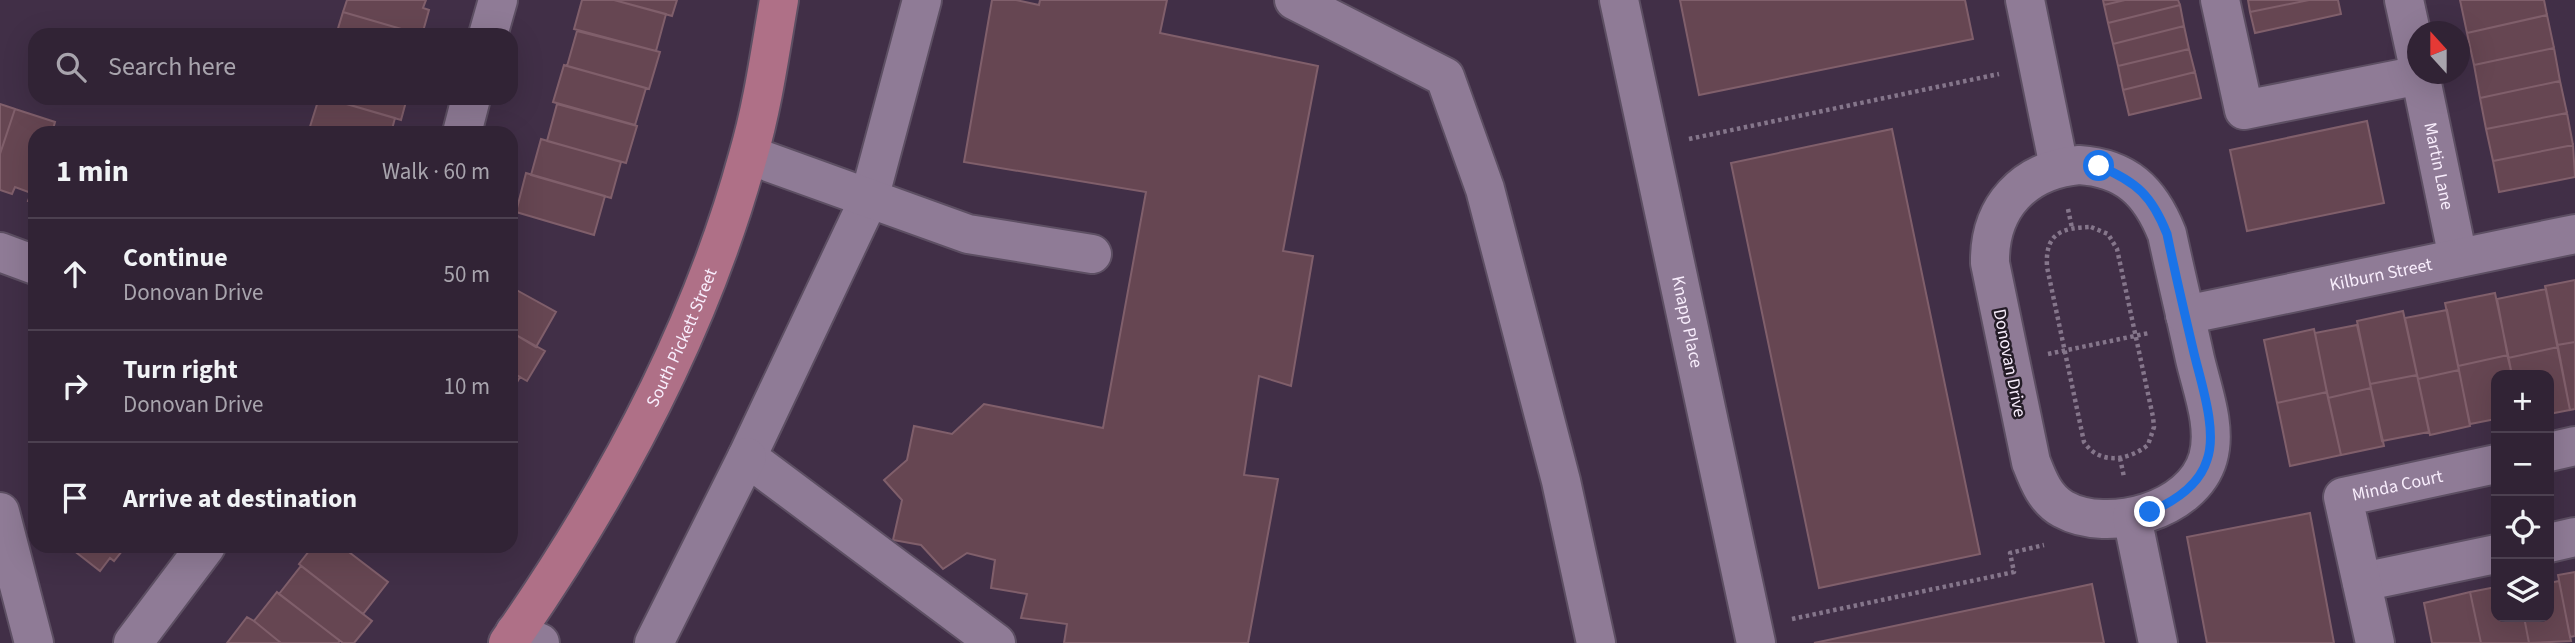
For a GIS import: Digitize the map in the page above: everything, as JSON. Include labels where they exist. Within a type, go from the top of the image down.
[{"type":"main road","name":"South Pickett Street","points":[[521,639],[548,586],[610,485],[654,401],[691,320],[728,222],[749,155],[765,84],[779,0]]},
{"type":"street","points":[[490,28],[498,0]]},
{"type":"street","points":[[654,643],[747,457],[869,199],[922,0]]},
{"type":"street","points":[[1294,0],[1445,77],[1485,189],[1561,481],[1596,643]]},
{"type":"street","name":"Knapp Place","points":[[1619,0],[1755,635]]},
{"type":"street","points":[[2025,0],[2059,167]]},
{"type":"street","points":[[2220,0],[2244,110],[2407,74]]},
{"type":"street","name":"Martin Lane","points":[[2404,0],[2408,21]]},
{"type":"street","name":"Martin Lane","points":[[2422,84],[2458,258]]},
{"type":"street","points":[[464,126],[469,105]]},
{"type":"street","points":[[749,155],[968,234],[1092,254]]},
{"type":"street","name":"Donovan Drive","points":[[2099,166],[2136,184],[2149,198],[2167,234],[2186,320],[2208,414],[2208,458],[2195,481],[2177,498],[2150,512],[2132,517],[2113,520],[2089,517],[2064,509],[2041,487],[2031,462],[1990,262],[1992,235],[2004,207],[2018,188],[2038,175],[2059,167],[2099,166]]},
{"type":"street","name":"Kilburn Street","points":[[2186,320],[2575,234]]},
{"type":"street","points":[[0,252],[28,262]]},
{"type":"street","points":[[2554,451],[2575,446]]},
{"type":"street","points":[[747,457],[996,643]]},
{"type":"street","name":"Minda Court","points":[[2375,643],[2343,497],[2491,465]]},
{"type":"street","points":[[0,512],[34,643]]},
{"type":"street","points":[[2132,517],[2158,643]]},
{"type":"street","points":[[2554,542],[2575,537]]},
{"type":"street","points":[[133,643],[201,553]]},
{"type":"street","points":[[2362,582],[2491,555]]},
{"type":"path","points":[[1650,147],[2038,65]]},
{"type":"path","points":[[2091,227],[2101,230],[2114,241],[2154,427],[2148,445],[2131,455],[2109,459],[2089,450],[2084,442],[2064,351],[2046,254],[2050,241],[2056,234],[2072,228],[2091,227]]},
{"type":"path","points":[[2010,362],[2136,336],[2186,320]]},
{"type":"path","points":[[1755,635],[2014,572],[2010,553]]},
{"type":"building","points":[[347,0],[426,0],[423,8],[429,10],[424,28],[398,28],[343,12]]},
{"type":"building","points":[[582,0],[614,0],[666,14],[656,51],[574,29]]},
{"type":"building","points":[[614,0],[677,0],[672,16]]},
{"type":"building","points":[[992,0],[1016,0],[1039,5],[1040,0],[1167,0],[1160,33],[1318,66],[1283,251],[1313,256],[1291,386],[1259,376],[1244,475],[1278,479],[1248,643],[1064,643],[1067,624],[1021,618],[1027,594],[991,588],[995,560],[967,553],[943,569],[921,545],[893,540],[902,500],[884,480],[907,460],[914,426],[952,434],[984,404],[1103,428],[1146,192],[964,162]]},
{"type":"building","points":[[1680,0],[1965,0],[1973,39],[1699,95]]},
{"type":"building","points":[[2103,0],[2125,0],[2104,5]]},
{"type":"building","points":[[2125,0],[2178,0],[2180,5],[2108,23],[2104,5]]},
{"type":"building","points":[[2248,0],[2309,0],[2250,12]]},
{"type":"building","points":[[2309,0],[2338,0],[2341,14],[2255,33],[2250,12]]},
{"type":"building","points":[[2460,0],[2544,0],[2547,15],[2470,32],[2470,21],[2464,21]]},
{"type":"building","points":[[2180,5],[2184,26],[2113,44],[2108,23]]},
{"type":"building","points":[[343,12],[398,28],[338,28]]},
{"type":"building","points":[[2547,15],[2554,48],[2474,65],[2470,32]]},
{"type":"building","points":[[2184,26],[2189,49],[2118,66],[2113,44]]},
{"type":"building","points":[[577,31],[660,52],[649,89],[567,66]]},
{"type":"building","points":[[2554,48],[2560,81],[2480,98],[2474,65]]},
{"type":"building","points":[[2189,49],[2195,72],[2123,90],[2118,66]]},
{"type":"building","points":[[564,65],[646,88],[635,125],[553,102]]},
{"type":"building","points":[[2195,72],[2201,98],[2129,115],[2123,90]]},
{"type":"building","points":[[2560,81],[2567,113],[2486,129],[2480,98]]},
{"type":"building","points":[[0,104],[15,109],[0,154]]},
{"type":"building","points":[[557,104],[637,126],[626,163],[547,141]]},
{"type":"building","points":[[317,105],[350,105],[395,118],[393,126],[310,126]]},
{"type":"building","points":[[350,105],[405,105],[401,120]]},
{"type":"building","points":[[15,109],[55,122],[54,126],[28,126],[28,192],[15,187],[12,194],[0,190],[0,154]]},
{"type":"building","points":[[2567,113],[2573,145],[2493,161],[2486,129]]},
{"type":"building","points":[[2367,121],[2384,203],[2247,231],[2230,150]]},
{"type":"building","points":[[1892,129],[1980,554],[1819,588],[1731,163]]},
{"type":"building","points":[[541,139],[621,162],[611,198],[531,175]]},
{"type":"building","points":[[2573,145],[2575,177],[2499,192],[2493,161]]},
{"type":"building","points":[[526,173],[605,196],[594,235],[518,213]]},
{"type":"building","points":[[2575,280],[2575,342],[2557,345],[2545,286]]},
{"type":"building","points":[[2546,289],[2558,347],[2508,358],[2497,299]]},
{"type":"building","points":[[518,291],[556,312],[536,347],[518,336]]},
{"type":"building","points":[[2495,293],[2508,355],[2458,366],[2445,303]]},
{"type":"building","points":[[2447,310],[2459,370],[2418,379],[2405,318]]},
{"type":"building","points":[[2403,311],[2417,375],[2370,384],[2357,321]]},
{"type":"building","points":[[2357,325],[2371,388],[2328,398],[2315,333]]},
{"type":"building","points":[[2314,329],[2327,392],[2277,403],[2264,340]]},
{"type":"building","points":[[518,336],[545,351],[527,381],[518,376]]},
{"type":"building","points":[[2575,342],[2575,409],[2570,410],[2557,345]]},
{"type":"building","points":[[2558,347],[2570,410],[2554,413],[2554,370],[2511,370],[2508,358]]},
{"type":"building","points":[[2508,355],[2511,370],[2491,370],[2491,420],[2470,424],[2458,366]]},
{"type":"building","points":[[2459,370],[2470,426],[2430,435],[2418,379]]},
{"type":"building","points":[[2417,375],[2429,432],[2382,441],[2370,384]]},
{"type":"building","points":[[2371,388],[2384,446],[2341,455],[2328,398]]},
{"type":"building","points":[[2327,392],[2341,455],[2290,466],[2277,403]]},
{"type":"building","points":[[2310,513],[2334,643],[2207,643],[2187,537]]},
{"type":"building","points":[[77,553],[120,553],[114,561],[110,558],[100,571]]},
{"type":"building","points":[[308,553],[350,553],[388,582],[363,614],[299,564]]},
{"type":"building","points":[[301,566],[372,621],[354,643],[343,643],[279,594]]},
{"type":"building","points":[[2575,572],[2575,636],[2570,637],[2558,575]]},
{"type":"building","points":[[2559,581],[2571,641],[2529,643],[2525,622],[2554,622],[2554,582]]},
{"type":"building","points":[[2092,584],[2104,643],[1814,643]]},
{"type":"building","points":[[2491,588],[2491,622],[2525,622],[2529,643],[2481,643],[2470,592]]},
{"type":"building","points":[[277,592],[340,641],[281,643],[254,621]]},
{"type":"building","points":[[2470,592],[2481,643],[2432,643],[2424,603]]},
{"type":"building","points":[[247,617],[254,621],[281,643],[227,643]]},
{"type":"route","points":[[2099,166],[2136,184],[2149,198],[2161,220],[2167,234],[2208,414],[2210,437],[2208,458],[2203,470],[2177,498],[2150,512]]}]
